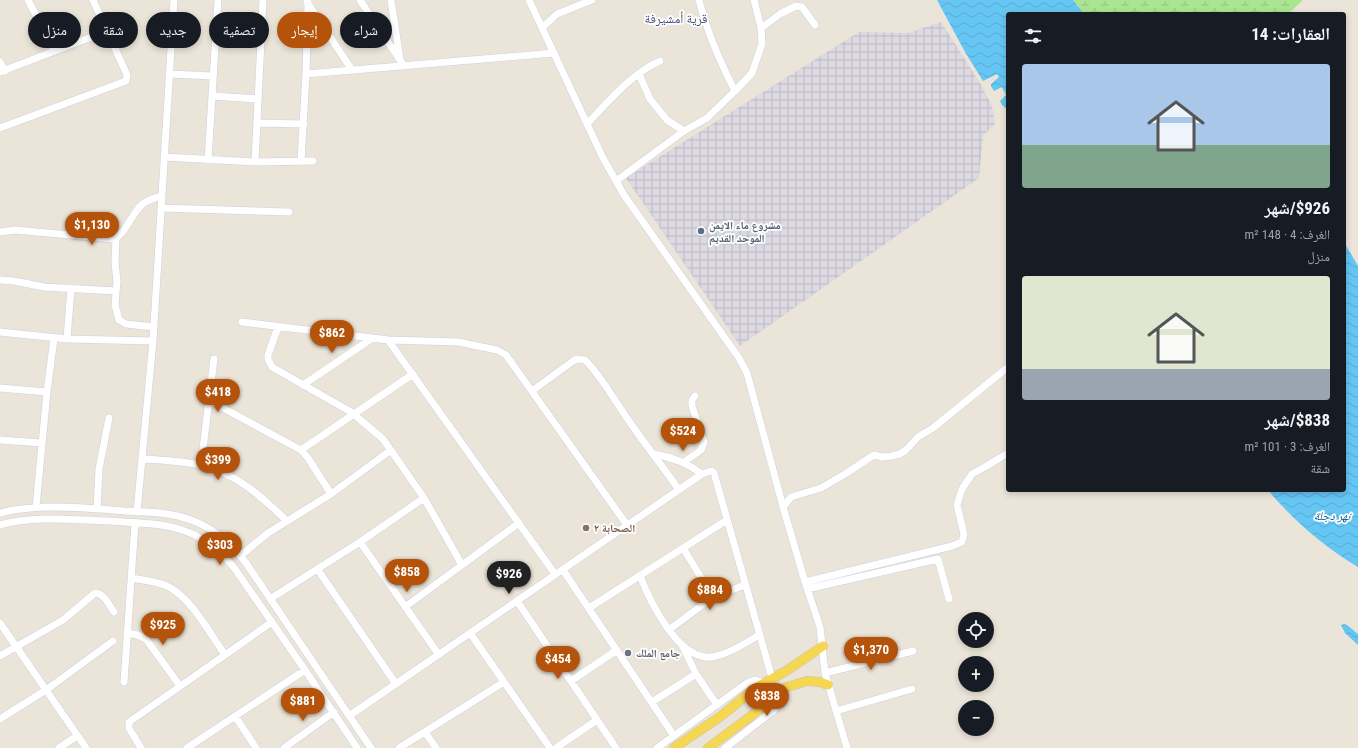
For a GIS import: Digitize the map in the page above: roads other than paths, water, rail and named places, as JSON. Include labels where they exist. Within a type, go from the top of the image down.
[{"type":"main road","points":[[674,748],[710,724],[768,680],[786,671],[823,646]]},
{"type":"main road","points":[[786,671],[793,684]]},
{"type":"main road","points":[[708,748],[760,709],[781,691],[793,684],[814,681],[828,685]]},
{"type":"street","points":[[28,0],[55,51]]},
{"type":"street","points":[[94,0],[99,12]]},
{"type":"street","points":[[137,512],[153,341],[174,0]]},
{"type":"street","points":[[208,160],[218,0]]},
{"type":"street","points":[[255,162],[263,0]]},
{"type":"street","points":[[360,0],[402,63]]},
{"type":"street","points":[[392,0],[402,63]]},
{"type":"street","points":[[529,0],[603,158],[624,195],[739,358],[747,373],[783,507],[820,627],[825,673],[847,748]]},
{"type":"street","points":[[542,28],[557,14],[592,0]]},
{"type":"street","points":[[699,0],[705,22],[723,68],[735,91]]},
{"type":"street","points":[[616,181],[684,131],[707,118],[752,73],[762,44],[761,28],[754,0]]},
{"type":"street","points":[[307,1],[352,70]]},
{"type":"street","points":[[301,162],[306,74],[307,1]]},
{"type":"street","points":[[761,28],[780,14],[796,6],[802,7],[815,25]]},
{"type":"street","points":[[0,62],[2,72],[89,38]]},
{"type":"street","points":[[0,128],[126,81],[128,75],[115,48]]},
{"type":"street","points":[[306,74],[352,70],[402,63],[554,53]]},
{"type":"street","points":[[588,124],[622,87],[654,63],[660,61]]},
{"type":"street","points":[[169,74],[213,76]]},
{"type":"street","points":[[639,74],[650,98],[666,120],[684,131]]},
{"type":"street","points":[[212,96],[258,99]]},
{"type":"street","points":[[257,123],[304,124]]},
{"type":"street","points":[[164,157],[255,162],[313,161]]},
{"type":"street","points":[[0,232],[15,230],[111,239],[116,238],[141,205],[148,200],[161,196]]},
{"type":"street","points":[[161,208],[289,212]]},
{"type":"street","points":[[116,238],[115,260],[117,276],[115,305],[118,317],[121,322],[126,324],[154,327]]},
{"type":"street","points":[[0,280],[14,281],[44,287],[116,291]]},
{"type":"street","points":[[67,339],[71,288]]},
{"type":"street","points":[[242,322],[371,339],[458,342],[497,350],[506,355],[627,525]]},
{"type":"street","points":[[278,327],[268,355],[270,363],[276,370],[354,415],[383,439],[424,498],[462,565]]},
{"type":"street","points":[[0,332],[67,339],[153,341]]},
{"type":"street","points":[[36,507],[47,392],[54,338]]},
{"type":"street","points":[[303,385],[371,339]]},
{"type":"street","points":[[388,340],[556,574]]},
{"type":"street","points":[[201,465],[214,359]]},
{"type":"street","points":[[532,391],[573,361],[577,359],[585,360],[679,490]]},
{"type":"street","points":[[783,507],[791,497],[821,488],[874,455],[882,457],[900,454],[906,450],[918,437],[933,428],[1006,369]]},
{"type":"street","points":[[301,450],[413,374]]},
{"type":"street","points":[[0,388],[47,392]]},
{"type":"street","points":[[684,462],[698,453],[704,442],[692,403],[695,396]]},
{"type":"street","points":[[210,401],[301,450],[332,494]]},
{"type":"street","points":[[97,509],[99,469],[109,418]]},
{"type":"street","points":[[0,440],[42,443]]},
{"type":"street","points":[[240,556],[259,540],[332,494],[391,450]]},
{"type":"street","points":[[654,454],[684,462],[702,474]]},
{"type":"street","points":[[806,585],[962,542],[964,534],[958,505],[962,489],[972,474],[1006,454]]},
{"type":"street","points":[[142,459],[201,465],[215,469],[241,482],[264,499],[287,521]]},
{"type":"street","points":[[349,716],[702,474],[711,471],[714,473],[759,635],[768,680],[749,681],[657,748]]},
{"type":"street","points":[[270,599],[318,570],[424,498]]},
{"type":"street","points":[[0,513],[36,507],[155,513],[179,516],[202,525],[223,538],[240,556],[371,748]]},
{"type":"street","points":[[154,524],[155,513]]},
{"type":"street","points":[[0,525],[22,520],[44,518],[154,524],[173,527],[191,534],[216,548],[235,569],[358,748]]},
{"type":"street","points":[[589,608],[727,520]]},
{"type":"street","points":[[124,682],[135,523]]},
{"type":"street","points":[[405,606],[519,523]]},
{"type":"street","points":[[360,542],[439,655]]},
{"type":"street","points":[[683,548],[713,597]]},
{"type":"street","points":[[806,585],[938,559],[949,599]]},
{"type":"street","points":[[318,570],[396,684]]},
{"type":"street","points":[[563,570],[674,736]]},
{"type":"street","points":[[640,576],[653,603],[682,645],[696,674],[717,705]]},
{"type":"street","points":[[131,578],[160,584],[180,594],[225,655]]},
{"type":"street","points":[[670,629],[713,597],[745,585]]},
{"type":"street","points":[[0,656],[62,620],[96,593],[102,595],[114,612]]},
{"type":"street","points":[[517,601],[616,748]]},
{"type":"street","points":[[141,748],[129,728],[129,722],[272,622]]},
{"type":"street","points":[[0,623],[86,748]]},
{"type":"street","points":[[127,633],[138,635],[146,639],[180,686]]},
{"type":"street","points":[[470,633],[550,748]]},
{"type":"street","points":[[682,645],[695,654],[706,657],[718,655],[746,643],[759,635]]},
{"type":"street","points":[[0,719],[46,690],[113,641]]},
{"type":"street","points":[[571,681],[617,650]]},
{"type":"street","points":[[825,673],[913,651]]},
{"type":"street","points":[[187,748],[305,670]]},
{"type":"street","points":[[652,702],[696,674]]},
{"type":"street","points":[[316,685],[324,679]]},
{"type":"street","points":[[399,748],[504,682]]},
{"type":"street","points":[[836,711],[912,689]]},
{"type":"street","points":[[724,748],[773,711],[780,702],[781,691]]},
{"type":"street","points":[[284,748],[334,712]]},
{"type":"street","points":[[235,716],[256,748]]},
{"type":"street","points":[[556,748],[597,720]]},
{"type":"street","points":[[425,732],[436,748]]},
{"type":"street","points":[[59,748],[77,736]]},
{"type":"water","points":[[937,0],[1073,0],[1082,12],[1006,12],[1006,95],[1002,87],[994,91],[991,86],[991,84],[999,77],[997,74],[983,81],[965,52]]},
{"type":"water","points":[[1006,95],[1006,108],[1002,105],[1000,101]]},
{"type":"water","name":"نهر دجلة","points":[[1346,245],[1358,266],[1358,567],[1321,542],[1298,522],[1270,492],[1346,492]]},
{"type":"water","points":[[1344,624],[1358,634],[1358,645],[1345,633],[1341,625]]},
{"type":"place","name":"مشروع ماء الايمن الموحد القديم","points":[[701,231]]},
{"type":"place","name":"الصحابة ٢","points":[[586,528]]},
{"type":"place","name":"جامع الملك","points":[[628,653]]},
{"type":"district","name":"قرية أمشيرفة","points":[[676,18]]}]
